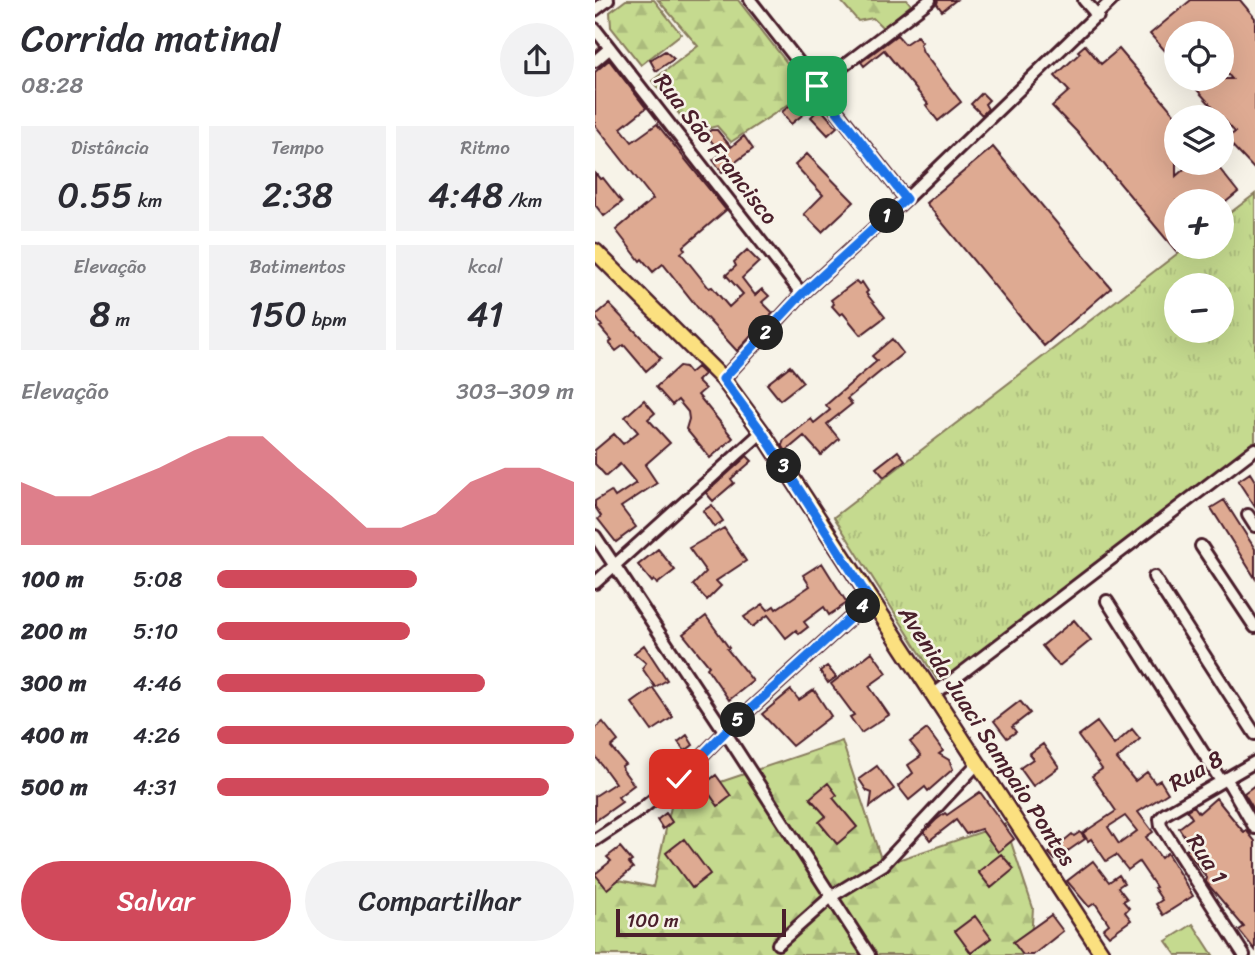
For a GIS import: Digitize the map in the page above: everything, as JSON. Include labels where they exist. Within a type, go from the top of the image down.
[{"type":"main road","name":"Avenida Juaci Sampaio Pontes","points":[[595,251],[723,379],[762,432],[1103,955]]},
{"type":"street","points":[[595,10],[608,0]]},
{"type":"street","points":[[750,0],[906,199]]},
{"type":"street","points":[[1084,0],[1098,16]]},
{"type":"street","points":[[723,379],[802,294],[906,199],[1112,0]]},
{"type":"street","points":[[817,86],[926,1]]},
{"type":"street","name":"Rua São Francisco","points":[[595,29],[802,294]]},
{"type":"street","points":[[595,61],[610,48]]},
{"type":"street","points":[[595,583],[762,432]]},
{"type":"street","points":[[933,695],[1255,449]]},
{"type":"street","points":[[1248,515],[1255,526]]},
{"type":"street","points":[[595,536],[869,955]]},
{"type":"street","points":[[1201,546],[1255,627]]},
{"type":"street","points":[[1154,577],[1255,734]]},
{"type":"street","points":[[595,840],[639,811],[679,779],[725,732],[870,600]]},
{"type":"street","points":[[1107,601],[1255,828]]},
{"type":"street","name":"Rua 8","points":[[1160,819],[1255,762]]},
{"type":"street","points":[[778,944],[832,896],[883,865],[978,763]]},
{"type":"street","name":"Rua 1","points":[[1160,819],[1161,826],[1244,955]]},
{"type":"green space","points":[[626,0],[654,0],[681,34],[641,65],[611,27],[610,12]]},
{"type":"green space","points":[[658,0],[738,0],[809,91],[731,142],[717,126],[694,132],[652,81],[698,46]]},
{"type":"green space","points":[[840,0],[907,0],[911,5],[883,28],[873,18],[858,21]]},
{"type":"green space","points":[[1255,194],[1255,448],[941,686],[834,517],[1170,259],[1234,259],[1234,210]]},
{"type":"green space","points":[[842,741],[883,865],[1005,824],[1033,908],[1030,955],[595,955],[595,875],[653,887],[673,798]]},
{"type":"green space","points":[[1193,924],[1213,955],[1176,955],[1166,941]]},
{"type":"building","points":[[938,0],[956,0],[942,11],[937,4]]},
{"type":"building","points":[[1191,0],[1240,0],[1255,18],[1255,170],[1234,148],[1234,105],[1211,105],[1198,91],[1234,91],[1234,21],[1166,21]]},
{"type":"building","points":[[1164,22],[1164,50],[1150,34]]},
{"type":"building","points":[[897,35],[905,44],[917,36],[922,42],[920,44],[923,52],[961,102],[938,121],[926,105],[928,104],[884,50],[864,66],[861,62]]},
{"type":"building","points":[[1085,45],[1101,64],[1119,49],[1167,105],[1164,105],[1164,175],[1225,175],[1238,192],[1234,195],[1234,189],[1164,189],[1164,237],[1078,133],[1052,106],[1069,91],[1055,76],[1080,53],[1078,51]]},
{"type":"building","points":[[665,51],[674,59],[656,71],[650,60]]},
{"type":"building","points":[[609,60],[646,108],[621,128],[632,142],[657,124],[726,210],[683,247],[685,250],[681,253],[709,288],[712,287],[729,307],[743,294],[726,275],[736,266],[734,262],[747,250],[759,262],[742,278],[755,295],[762,289],[769,296],[762,302],[773,313],[737,351],[663,264],[653,272],[642,259],[640,261],[616,230],[653,199],[595,125],[595,72]]},
{"type":"building","points":[[982,93],[989,100],[985,104],[988,109],[982,115],[971,104]]},
{"type":"building","points":[[800,97],[810,109],[791,124],[782,112]]},
{"type":"building","points":[[820,108],[837,127],[828,135],[811,117]]},
{"type":"building","points":[[717,130],[731,147],[744,136],[753,149],[722,172],[713,160],[721,154],[706,134]]},
{"type":"building","points":[[993,147],[1111,288],[1044,346],[926,203]]},
{"type":"building","points":[[807,154],[854,202],[822,232],[804,214],[823,195],[795,165]]},
{"type":"building","points":[[595,173],[600,179],[603,178],[622,202],[604,216],[595,205]]},
{"type":"building","points":[[856,281],[859,284],[862,282],[868,291],[866,293],[885,317],[861,335],[843,313],[840,315],[832,306],[834,304],[831,300]]},
{"type":"building","points":[[609,304],[661,358],[646,371],[624,345],[616,351],[609,343],[612,341],[600,327],[602,326],[595,316]]},
{"type":"building","points":[[892,339],[903,353],[847,399],[852,404],[827,424],[839,439],[821,455],[804,436],[786,451],[782,445],[784,440],[811,419],[814,423],[830,410],[826,405],[877,361],[872,356]]},
{"type":"building","points":[[679,366],[685,367],[690,373],[697,367],[704,374],[697,381],[705,389],[698,395],[733,438],[710,458],[686,429],[688,412],[678,400],[672,405],[656,387]]},
{"type":"building","points":[[790,366],[803,382],[780,400],[767,384]]},
{"type":"building","points":[[644,400],[655,413],[648,419],[670,443],[645,465],[657,483],[621,507],[636,527],[616,542],[598,519],[601,516],[595,507],[595,501],[611,491],[615,497],[636,483],[620,464],[606,476],[595,464],[595,450],[614,434],[623,444],[638,432],[625,417]]},
{"type":"building","points":[[898,451],[905,460],[884,477],[876,468]]},
{"type":"building","points":[[747,456],[752,461],[731,479],[734,483],[713,501],[706,493]]},
{"type":"building","points":[[1250,473],[1255,481],[1255,507],[1238,481]]},
{"type":"building","points":[[1224,500],[1255,549],[1255,578],[1211,508]]},
{"type":"building","points":[[712,505],[723,521],[714,527],[703,511]]},
{"type":"building","points":[[724,528],[746,561],[716,581],[721,586],[707,600],[693,585],[706,572],[689,548]]},
{"type":"building","points":[[658,549],[675,570],[657,584],[654,580],[652,582],[638,565]]},
{"type":"building","points":[[822,563],[847,603],[829,615],[824,607],[804,622],[808,627],[799,634],[796,630],[786,638],[768,615],[752,627],[744,617],[763,604],[768,610],[774,606],[776,609],[810,586],[803,575]]},
{"type":"building","points":[[706,616],[729,648],[727,649],[753,681],[729,700],[707,668],[709,666],[683,634]]},
{"type":"building","points":[[1074,620],[1091,640],[1059,666],[1042,646]]},
{"type":"building","points":[[644,645],[667,680],[655,687],[642,668],[646,663],[634,653]]},
{"type":"building","points":[[872,652],[887,673],[869,686],[889,715],[861,733],[850,717],[854,715],[831,684]]},
{"type":"building","points":[[827,666],[836,677],[828,683],[820,671]]},
{"type":"building","points":[[653,688],[673,717],[652,731],[632,703]]},
{"type":"building","points":[[791,690],[799,700],[814,690],[831,716],[792,746],[762,714]]},
{"type":"building","points":[[1020,701],[1030,713],[1012,727],[1016,732],[1007,738],[994,721]]},
{"type":"building","points":[[603,722],[618,741],[611,747],[625,764],[622,766],[623,770],[634,785],[618,797],[622,802],[595,821],[595,796],[615,783],[595,756],[595,728]]},
{"type":"building","points":[[1097,722],[1114,745],[1132,729],[1140,739],[1117,759],[1135,781],[1147,772],[1155,783],[1160,780],[1168,793],[1138,812],[1153,832],[1146,837],[1161,858],[1167,853],[1193,896],[1163,915],[1156,904],[1162,900],[1139,862],[1128,870],[1116,855],[1106,861],[1091,839],[1088,841],[1083,833],[1116,811],[1092,776],[1102,769],[1078,736]],"holes":[[[1125,816],[1137,831],[1119,844],[1108,827]]]},
{"type":"building","points":[[927,729],[943,751],[939,754],[949,760],[953,769],[928,791],[925,787],[909,800],[898,786],[913,773],[908,765],[921,756],[910,742]]},
{"type":"building","points":[[687,735],[693,745],[685,751],[678,742]]},
{"type":"building","points":[[1043,744],[1059,767],[1033,786],[1020,768],[1033,759],[1029,754]]},
{"type":"building","points":[[877,766],[894,789],[870,807],[872,793],[867,791],[859,779]]},
{"type":"building","points":[[716,775],[731,796],[718,806],[703,785]]},
{"type":"building","points":[[828,783],[837,795],[833,798],[857,827],[837,844],[819,822],[826,816],[810,798]]},
{"type":"building","points":[[1255,785],[1255,811],[1244,793]]},
{"type":"building","points":[[980,792],[1014,839],[998,852],[981,829],[966,834],[956,820],[930,840],[924,832],[936,820]]},
{"type":"building","points":[[1216,798],[1242,830],[1246,830],[1255,841],[1255,950],[1239,930],[1244,927],[1206,882],[1207,878],[1186,850],[1191,846],[1179,828],[1192,818],[1187,810],[1194,806],[1199,813]]},
{"type":"building","points":[[666,813],[672,822],[663,829],[657,820]]},
{"type":"building","points":[[1080,832],[1085,839],[1055,860],[1049,853],[1072,834],[1074,836]]},
{"type":"building","points":[[684,839],[710,874],[692,888],[666,853]]},
{"type":"building","points":[[620,847],[632,861],[629,863],[633,868],[607,889],[595,874],[611,861],[607,857]]},
{"type":"building","points":[[1001,854],[1014,869],[991,888],[978,872]]},
{"type":"building","points":[[1093,861],[1109,882],[1119,875],[1124,883],[1118,887],[1127,899],[1123,901],[1129,908],[1125,912],[1131,920],[1109,936],[1103,929],[1109,924],[1095,903],[1089,907],[1067,881]]},
{"type":"building","points":[[1051,915],[1063,931],[1033,955],[1023,955],[1013,942]]},
{"type":"building","points":[[975,916],[991,938],[971,953],[955,931]]},
{"type":"route","points":[[679,779],[725,732],[870,600],[762,432],[723,379],[802,294],[906,199],[817,86]]}]
